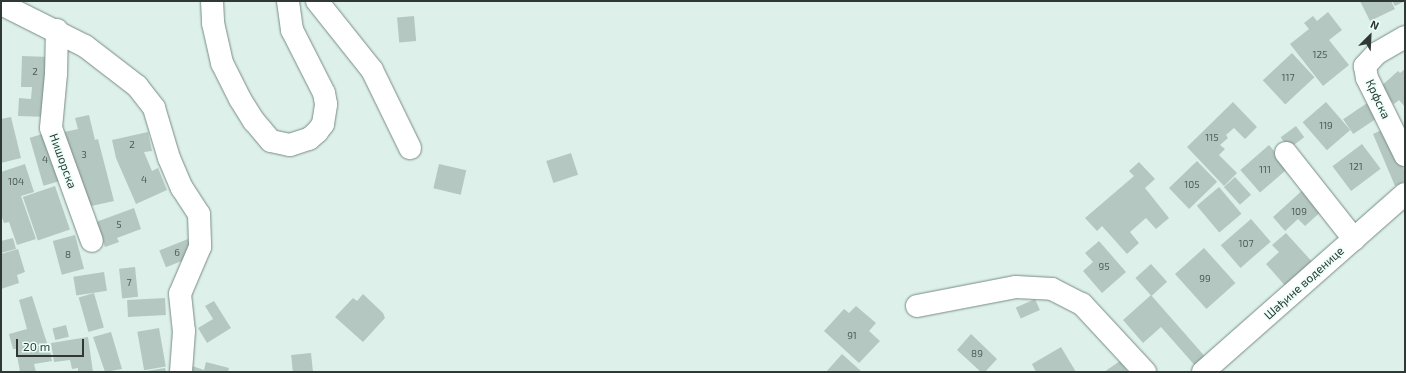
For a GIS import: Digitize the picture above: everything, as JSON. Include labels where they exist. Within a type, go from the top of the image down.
[{"type":"street","points":[[212,1],[213,23],[222,63],[240,99],[254,121],[271,141],[290,145],[309,139],[317,132],[326,114],[326,104],[324,93],[292,30],[288,1]]},
{"type":"street","points":[[317,1],[372,70],[410,148]]},
{"type":"street","points":[[1,4],[57,30],[85,46],[137,86],[154,108],[174,170],[199,214],[200,247],[180,294],[184,331],[181,372]]},
{"type":"street","name":"Нишорска","points":[[57,30],[56,74],[51,128],[92,241]]},
{"type":"street","name":"Крфска","points":[[1405,37],[1377,53],[1365,66],[1368,78],[1405,155]]},
{"type":"street","points":[[1286,153],[1354,238]]},
{"type":"street","name":"Шађине воденице","points":[[1203,372],[1405,194]]},
{"type":"street","points":[[917,306],[1016,287],[1052,289],[1082,304],[1145,372]]},
{"type":"building","points":[[1360,1],[1391,1],[1395,9],[1370,21]]},
{"type":"building","points":[[1392,1],[1405,1],[1395,6]]},
{"type":"building","points":[[1328,12],[1342,30],[1329,40],[1349,65],[1323,86],[1290,44],[1309,29],[1304,23],[1313,16],[1317,21]]},
{"type":"building","points":[[414,16],[416,41],[399,42],[397,17]]},
{"type":"building","points":[[1292,53],[1315,77],[1285,104],[1263,80]]},
{"type":"building","points":[[22,56],[50,57],[49,117],[18,116],[19,98],[31,99],[32,87],[21,87]]},
{"type":"building","points":[[1405,69],[1405,107],[1399,100],[1394,104],[1379,88],[1398,71],[1400,73]]},
{"type":"building","points":[[1373,99],[1383,114],[1353,134],[1343,119]]},
{"type":"building","points":[[1233,102],[1257,127],[1245,139],[1234,128],[1226,135],[1228,138],[1220,145],[1225,149],[1219,155],[1237,173],[1224,186],[1187,147]]},
{"type":"building","points":[[1326,102],[1350,130],[1327,150],[1303,122]]},
{"type":"building","points":[[89,115],[95,140],[98,139],[114,201],[87,207],[78,169],[69,171],[60,133],[78,129],[75,118]]},
{"type":"building","points":[[11,117],[21,158],[1,163],[1,119]]},
{"type":"building","points":[[1296,126],[1304,137],[1289,148],[1281,137]]},
{"type":"building","points":[[1386,128],[1405,172],[1405,181],[1395,186],[1373,134]]},
{"type":"building","points":[[148,132],[152,151],[144,152],[152,171],[158,168],[167,190],[136,204],[116,158],[112,140]]},
{"type":"building","points":[[46,133],[60,181],[43,186],[30,138]]},
{"type":"building","points":[[1362,144],[1381,169],[1351,191],[1332,166]]},
{"type":"building","points":[[1269,145],[1289,168],[1260,193],[1240,170]]},
{"type":"building","points":[[571,153],[578,175],[553,183],[546,161]]},
{"type":"building","points":[[1197,161],[1217,182],[1189,209],[1169,188]]},
{"type":"building","points":[[1139,162],[1155,179],[1145,188],[1169,218],[1156,229],[1146,218],[1130,232],[1139,243],[1127,254],[1102,226],[1097,231],[1085,218],[1134,176],[1129,171]]},
{"type":"building","points":[[25,164],[34,192],[21,196],[36,239],[17,245],[9,222],[4,223],[1,215],[1,172]]},
{"type":"building","points":[[439,164],[466,170],[461,195],[433,188]]},
{"type":"building","points":[[1235,177],[1251,195],[1240,205],[1224,187]]},
{"type":"building","points":[[55,186],[70,229],[38,241],[23,197]]},
{"type":"building","points":[[1219,187],[1241,214],[1219,232],[1197,206]]},
{"type":"building","points":[[1306,187],[1325,208],[1305,226],[1298,219],[1285,231],[1273,217]]},
{"type":"building","points":[[134,208],[141,229],[117,238],[119,242],[105,247],[96,222]]},
{"type":"building","points":[[1251,219],[1271,242],[1240,268],[1221,245]]},
{"type":"building","points":[[1286,233],[1315,265],[1288,289],[1266,264],[1279,252],[1272,245]]},
{"type":"building","points":[[75,235],[84,269],[62,275],[53,241]]},
{"type":"building","points":[[13,238],[16,249],[1,253],[1,241]]},
{"type":"building","points":[[188,239],[195,256],[166,267],[159,251]]},
{"type":"building","points":[[1099,241],[1126,272],[1102,293],[1083,271],[1093,262],[1085,253]]},
{"type":"building","points":[[1204,248],[1235,283],[1206,309],[1175,274]]},
{"type":"building","points":[[18,249],[25,272],[17,275],[19,283],[1,289],[1,254]]},
{"type":"building","points":[[1151,264],[1167,282],[1151,296],[1135,278]]},
{"type":"building","points":[[135,267],[138,297],[122,299],[119,269]]},
{"type":"building","points":[[104,272],[107,291],[76,296],[73,277]]},
{"type":"building","points":[[94,293],[104,328],[89,332],[79,297]]},
{"type":"building","points":[[363,294],[383,313],[385,318],[363,342],[335,317],[353,298],[357,301]]},
{"type":"building","points":[[1151,295],[1208,360],[1198,369],[1161,327],[1143,343],[1123,320]]},
{"type":"building","points":[[32,296],[47,343],[21,349],[49,344],[52,361],[34,364],[36,372],[20,372],[16,349],[13,349],[9,334],[27,329],[19,300]]},
{"type":"building","points":[[165,298],[166,315],[128,317],[127,300]]},
{"type":"building","points":[[1035,299],[1040,310],[1021,319],[1016,308]]},
{"type":"building","points":[[214,301],[231,328],[207,343],[198,328],[213,319],[205,306]]},
{"type":"building","points":[[856,306],[876,323],[869,331],[880,341],[859,363],[824,331],[844,309],[849,313]]},
{"type":"building","points":[[66,325],[69,337],[55,340],[52,328]]},
{"type":"building","points":[[159,328],[166,366],[144,370],[137,332]]},
{"type":"building","points":[[111,332],[122,369],[105,372],[93,337]]},
{"type":"building","points":[[971,334],[997,359],[985,372],[981,372],[957,350]]},
{"type":"building","points":[[88,337],[93,372],[78,372],[78,368],[72,369],[70,360],[54,362],[51,343]]},
{"type":"building","points":[[1061,347],[1076,372],[1036,372],[1032,364]]},
{"type":"building","points":[[311,353],[313,372],[293,372],[291,355]]},
{"type":"building","points":[[842,354],[862,372],[826,372]]},
{"type":"building","points":[[1120,361],[1128,372],[1104,372]]},
{"type":"building","points":[[206,362],[229,368],[228,372],[184,372],[186,364],[204,370]]},
{"type":"building","points":[[165,368],[166,372],[147,372],[147,371]]}]
